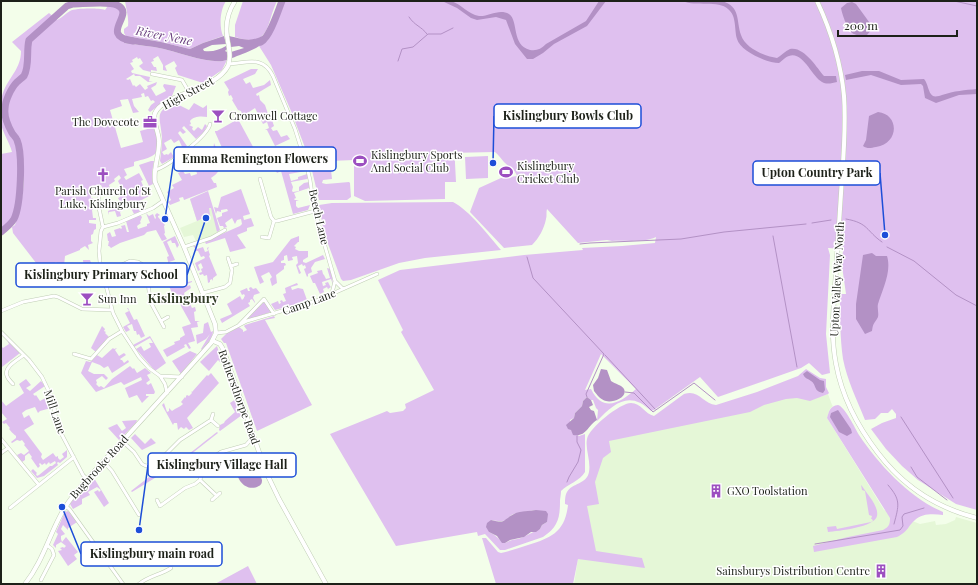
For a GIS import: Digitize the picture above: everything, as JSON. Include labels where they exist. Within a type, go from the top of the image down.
[{"type":"street","points":[[229,61],[227,36],[228,14],[235,1]]},
{"type":"street","name":"Upton Valley Way North","points":[[817,1],[834,44],[841,73],[844,112],[844,142],[832,319],[834,356],[842,388],[852,412],[869,441],[886,463],[903,480],[920,494],[939,505],[959,514],[977,518]]},
{"type":"street","name":"High Street","points":[[216,333],[215,324],[203,294],[155,182],[155,170],[160,138],[154,119],[155,114],[164,104],[218,77],[225,70],[229,61]]},
{"type":"street","name":"Beech Lane","points":[[229,61],[256,61],[271,71],[295,129],[307,167],[315,212],[335,281]]},
{"type":"street","points":[[152,74],[182,80],[189,92]]},
{"type":"street","points":[[157,80],[158,75]]},
{"type":"street","points":[[155,170],[171,163],[200,138],[209,129],[210,124]]},
{"type":"street","points":[[260,179],[271,217],[274,221],[269,238],[262,237]]},
{"type":"street","points":[[262,184],[267,182]]},
{"type":"street","points":[[98,189],[99,208],[103,227],[101,231],[99,250],[102,272],[112,310],[122,331],[139,357],[149,368],[160,376],[167,393]]},
{"type":"street","points":[[103,227],[118,223],[144,212],[163,201]]},
{"type":"street","points":[[274,221],[315,212]]},
{"type":"street","points":[[184,247],[211,238],[225,230]]},
{"type":"street","points":[[203,294],[228,285],[232,276],[228,258]]},
{"type":"street","points":[[102,272],[111,270],[130,260],[139,262],[143,265],[147,274],[150,301],[164,327]]},
{"type":"street","points":[[231,266],[237,264]]},
{"type":"street","name":"Camp Lane","points":[[216,333],[226,332],[238,325],[310,303],[377,274]]},
{"type":"street","points":[[332,293],[335,281]]},
{"type":"street","name":"Camp Lane","points":[[335,281],[343,289]]},
{"type":"street","points":[[1,310],[23,302],[54,296],[82,309],[112,310]]},
{"type":"street","points":[[238,325],[264,299],[274,314]]},
{"type":"street","points":[[161,320],[168,317]]},
{"type":"street","points":[[74,354],[86,359],[91,359],[109,339],[122,331]]},
{"type":"street","name":"Mill Lane","points":[[1,332],[39,371],[53,400],[56,420],[62,435],[87,479]]},
{"type":"street","points":[[213,341],[216,333]]},
{"type":"street","name":"Bugbrooke Road","points":[[25,584],[34,573],[48,546],[58,518],[66,506],[87,479],[182,377],[213,341]]},
{"type":"street","name":"Rothersthorpe Road","points":[[213,341],[220,344],[223,349],[266,472],[279,499],[326,584]]},
{"type":"street","points":[[13,384],[6,376],[7,371],[11,364],[24,355]]},
{"type":"street","points":[[160,376],[182,377]]},
{"type":"street","points":[[122,441],[134,452],[142,464],[146,466],[151,465],[164,456],[180,440],[211,420],[213,414]]},
{"type":"street","points":[[211,420],[218,426]]},
{"type":"street","points":[[157,500],[160,506],[185,488],[196,484],[200,480],[203,468],[211,459],[221,452],[246,445],[254,436]]},
{"type":"street","points":[[1,439],[39,485]]},
{"type":"street","points":[[1,453],[8,448]]},
{"type":"street","points":[[10,508],[74,457]]},
{"type":"street","points":[[104,462],[112,471],[139,515]]},
{"type":"street","points":[[200,480],[217,496]]},
{"type":"street","points":[[212,500],[220,493]]},
{"type":"street","points":[[66,506],[74,514],[123,584]]},
{"type":"street","name":"Bugbrooke Road","points":[[41,580],[54,555],[52,549],[48,546]]},
{"type":"street","points":[[139,584],[145,579],[160,575],[171,568]]},
{"type":"shaded area","points":[[125,1],[226,1],[222,9],[221,18],[223,36],[190,49],[126,36],[124,29],[128,26],[128,16]]},
{"type":"shaded area","points":[[243,1],[277,1],[265,32],[261,37],[255,40],[235,37],[235,25]]},
{"type":"shaded area","points":[[283,1],[977,1],[977,510],[956,504],[918,480],[886,449],[871,429],[896,418],[896,414],[892,409],[888,413],[881,413],[875,419],[865,420],[850,382],[843,359],[840,294],[846,294],[842,266],[843,249],[828,248],[830,255],[826,334],[830,373],[822,375],[809,363],[801,368],[718,397],[700,377],[654,410],[651,411],[636,401],[622,401],[616,404],[597,421],[598,410],[593,400],[587,397],[583,401],[582,406],[575,413],[574,418],[570,420],[571,430],[579,436],[585,434],[585,472],[580,478],[561,491],[559,517],[552,530],[543,537],[505,550],[500,550],[485,534],[478,536],[477,532],[396,546],[330,434],[387,411],[390,413],[403,411],[406,408],[405,404],[434,390],[401,332],[403,330],[378,280],[400,270],[524,255],[583,250],[582,248],[655,243],[656,237],[640,241],[607,240],[578,243],[547,209],[543,230],[532,245],[504,248],[470,212],[479,188],[501,178],[517,176],[495,152],[448,153],[448,157],[455,161],[456,182],[445,182],[445,199],[365,201],[354,196],[354,166],[362,166],[366,163],[365,157],[354,157],[354,160],[330,161],[332,179],[323,180],[322,183],[349,182],[351,197],[347,200],[319,200],[309,158],[291,111],[271,65],[259,46],[268,40]],"holes":[[[601,354],[636,389],[624,398],[612,403],[601,401],[591,389],[585,390]],[[536,510],[547,522],[542,525],[540,529],[524,537],[505,543],[489,532],[491,520],[502,521],[513,514]]]},
{"type":"shaded area","points":[[442,1],[455,2],[471,13],[479,16],[497,12],[505,12],[509,14],[514,22],[520,43],[530,50],[537,50],[586,21],[599,1],[606,1],[587,26],[554,44],[533,59],[527,59],[515,44],[506,20],[496,17],[477,20]]},
{"type":"shaded area","points":[[683,1],[722,1],[728,4],[735,10],[741,35],[746,44],[756,51],[777,58],[790,49],[800,51],[810,58],[824,76],[836,76],[837,82],[828,84],[822,82],[799,57],[794,55],[785,58],[779,63],[755,56],[743,48],[739,43],[736,35],[733,15],[728,9],[719,5],[694,4]]},
{"type":"shaded area","points":[[852,2],[856,4],[872,26],[872,29],[867,35],[852,33],[846,22],[841,8],[847,3]]},
{"type":"shaded area","points":[[110,3],[118,5],[122,8],[123,11],[117,28],[117,33],[125,40],[124,43],[159,48],[205,60],[227,60],[222,70],[203,83],[178,75],[175,68],[177,66],[174,61],[165,66],[167,71],[163,70],[163,65],[158,56],[151,62],[154,67],[156,67],[157,71],[151,70],[151,72],[143,70],[139,66],[143,63],[140,58],[138,59],[137,57],[132,60],[133,62],[130,63],[134,69],[131,71],[132,73],[150,77],[149,81],[153,81],[148,82],[140,76],[135,76],[134,74],[126,79],[130,79],[133,86],[134,85],[136,87],[140,84],[145,90],[148,88],[147,86],[157,82],[156,85],[151,88],[156,96],[166,91],[163,86],[164,84],[176,86],[172,96],[150,112],[148,110],[155,102],[153,100],[151,101],[148,96],[145,97],[144,93],[141,94],[142,97],[132,99],[134,106],[139,112],[133,113],[128,99],[120,100],[122,106],[110,110],[121,148],[143,142],[140,131],[155,127],[158,147],[155,154],[148,158],[134,162],[134,166],[124,169],[127,175],[124,177],[126,180],[139,173],[143,180],[141,181],[145,190],[148,190],[151,195],[136,203],[140,212],[134,214],[131,208],[133,207],[132,205],[120,212],[121,216],[117,217],[115,211],[109,212],[109,215],[108,211],[122,205],[118,198],[120,197],[117,190],[121,187],[118,181],[121,178],[119,175],[114,179],[115,181],[109,185],[110,188],[103,189],[101,185],[89,187],[91,198],[93,198],[91,203],[93,218],[96,218],[96,220],[89,220],[89,223],[96,224],[96,229],[91,235],[91,241],[93,243],[88,245],[89,250],[85,246],[80,250],[65,256],[64,266],[60,268],[56,262],[54,264],[56,267],[52,269],[50,266],[47,272],[46,270],[43,272],[13,233],[12,227],[15,225],[23,192],[23,159],[20,162],[20,200],[16,215],[12,223],[1,232],[1,154],[12,152],[1,123],[1,102],[6,85],[15,72],[21,57],[21,51],[12,42],[49,13],[57,20],[68,12],[77,9],[105,10]]},
{"type":"shaded area","points":[[264,35],[269,37],[263,44],[232,58],[231,52],[244,48],[239,46],[231,47],[229,36],[251,40]]},
{"type":"shaded area","points":[[126,36],[190,49],[224,36],[226,44],[212,45],[203,49],[204,51],[213,51],[226,46],[227,49],[225,51],[227,52],[227,60],[205,60],[159,48],[124,43]]},
{"type":"shaded area","points":[[251,69],[258,69],[255,74],[243,79],[246,84],[250,82],[253,88],[264,85],[270,80],[271,85],[256,94],[257,96],[259,95],[260,100],[265,105],[268,114],[271,114],[274,126],[271,128],[273,131],[277,130],[281,137],[287,135],[290,139],[275,146],[267,130],[265,130],[269,128],[267,122],[263,124],[255,108],[243,116],[232,100],[231,95],[229,96],[229,90],[224,82]]},
{"type":"shaded area","points":[[862,71],[879,71],[901,80],[924,79],[931,95],[934,96],[977,89],[977,94],[959,95],[936,103],[925,98],[923,86],[921,84],[901,85],[871,75],[846,80],[845,75]]},
{"type":"shaded area","points":[[177,101],[177,104],[189,110],[194,103],[203,108],[207,105],[207,117],[196,117],[190,121],[191,124],[189,125],[193,127],[192,129],[194,131],[198,127],[202,130],[205,124],[207,126],[204,132],[196,139],[184,126],[182,128],[186,132],[183,134],[180,131],[178,133],[187,146],[183,149],[179,140],[174,143],[171,139],[164,143],[167,149],[162,152],[164,155],[168,155],[171,152],[174,157],[162,164],[160,161],[162,139],[160,116],[164,108]]},
{"type":"shaded area","points":[[878,112],[885,114],[890,118],[893,123],[893,135],[884,144],[872,148],[866,148],[863,146],[866,140],[869,116]]},
{"type":"shaded area","points":[[238,119],[258,156],[253,160],[231,169],[225,158],[233,154],[232,150],[228,152],[227,149],[223,150],[215,131]]},
{"type":"shaded area","points":[[214,143],[220,158],[220,167],[219,171],[211,178],[214,183],[216,183],[217,187],[184,200],[183,197],[179,198],[180,201],[170,205],[168,202],[171,200],[167,192],[174,188],[172,185],[182,180],[178,173],[183,171],[185,174],[190,173],[191,176],[197,174],[196,169],[198,168],[194,159],[187,157],[185,154],[192,149],[201,152],[200,156],[202,157],[202,162],[210,157],[209,155],[212,155]]},
{"type":"shaded area","points":[[488,156],[488,178],[466,179],[465,157]]},
{"type":"shaded area","points":[[283,159],[287,159],[290,162],[294,160],[288,166],[290,172],[297,170],[296,168],[301,165],[305,165],[306,171],[289,174],[291,181],[307,174],[307,179],[291,182],[293,192],[299,191],[299,187],[304,183],[309,182],[309,188],[294,193],[296,198],[294,199],[299,200],[296,201],[296,206],[298,208],[310,205],[308,210],[293,214],[281,171],[277,173],[273,165]]},
{"type":"shaded area","points":[[154,161],[152,173],[153,184],[149,186],[139,165]]},
{"type":"shaded area","points":[[241,189],[250,214],[243,216],[244,220],[251,218],[254,226],[247,228],[247,231],[237,235],[246,248],[230,252],[225,238],[206,244],[205,242],[208,240],[242,224],[241,219],[237,220],[235,224],[232,218],[225,223],[227,227],[224,228],[223,226],[220,226],[217,218],[222,216],[222,213],[228,211],[227,209],[221,210],[221,212],[217,211],[216,214],[214,207],[218,208],[221,197]]},
{"type":"shaded area","points":[[208,191],[220,230],[217,232],[211,208],[209,208],[210,215],[197,221],[190,199]]},
{"type":"shaded area","points":[[190,199],[212,206],[220,230],[211,237],[196,241],[193,235],[184,237],[180,228],[197,221]]},
{"type":"shaded area","points":[[453,202],[472,217],[501,250],[425,258],[399,263],[351,280],[343,281],[341,279],[324,233],[319,205],[332,203]]},
{"type":"shaded area","points":[[146,213],[149,216],[153,214],[155,219],[155,215],[157,213],[160,215],[158,217],[165,225],[164,234],[167,239],[162,241],[156,230],[147,232],[144,235],[120,243],[111,248],[108,246],[109,241],[107,234],[110,232],[112,237],[116,236],[114,230],[121,229],[121,226],[125,225],[127,232],[129,232],[126,221],[140,215],[142,217],[141,223],[137,226],[138,229],[147,226],[147,224],[150,223]]},
{"type":"shaded area","points":[[175,236],[179,245],[177,248],[175,243],[172,243],[171,240],[167,242],[175,260],[169,262],[170,264],[176,262],[177,265],[176,268],[170,270],[167,257],[169,256],[163,242]]},
{"type":"shaded area","points":[[299,236],[299,242],[294,246],[296,247],[295,249],[299,251],[308,251],[308,257],[303,260],[303,262],[306,263],[323,255],[325,259],[315,262],[311,268],[312,272],[308,274],[307,277],[304,269],[306,268],[305,265],[303,266],[302,264],[298,266],[301,273],[299,274],[296,265],[298,263],[297,256],[292,257],[293,260],[288,261],[287,255],[284,256],[284,260],[281,261],[281,263],[285,263],[286,265],[284,266],[284,269],[276,275],[277,283],[272,286],[270,279],[272,277],[269,272],[261,276],[264,282],[260,284],[254,267],[273,262],[291,239]]},
{"type":"shaded area","points":[[193,246],[196,246],[197,249],[203,247],[205,252],[208,251],[207,248],[209,247],[209,256],[217,275],[213,278],[213,281],[212,279],[208,283],[207,275],[200,275],[199,273],[202,272],[201,269],[203,268],[201,263],[198,265],[200,270],[198,271],[195,263],[205,258],[204,256],[201,257],[198,251],[195,251]]},
{"type":"shaded area","points":[[872,253],[876,256],[887,256],[888,268],[886,281],[878,304],[878,317],[872,331],[865,334],[856,319],[856,304],[863,255]]},
{"type":"shaded area","points":[[83,260],[90,260],[92,265],[90,266],[90,272],[99,271],[101,277],[96,279],[97,284],[95,285],[94,283],[88,285]]},
{"type":"shaded area","points":[[327,268],[331,269],[333,285],[331,279],[322,282],[323,286],[328,282],[331,287],[328,289],[327,287],[323,289],[324,292],[320,294],[310,276],[318,273],[317,271],[322,270],[326,279],[330,278]]},
{"type":"shaded area","points":[[187,279],[188,282],[192,281],[187,284],[188,286],[190,285],[191,288],[184,293],[187,301],[193,299],[194,301],[196,300],[197,302],[190,304],[192,308],[195,307],[195,321],[200,321],[197,322],[198,327],[191,328],[195,341],[188,343],[191,348],[189,349],[186,344],[184,345],[185,347],[167,357],[163,350],[175,344],[174,342],[180,340],[180,338],[185,335],[182,327],[191,324],[176,293],[172,293],[169,286],[176,282],[178,285],[180,282]]},
{"type":"shaded area","points":[[297,283],[298,285],[291,287],[292,290],[298,288],[303,289],[307,300],[275,310],[271,304],[278,301],[279,304],[282,300],[283,302],[286,301],[283,294],[286,293],[285,288]]},
{"type":"shaded area","points":[[251,287],[253,289],[256,288],[260,293],[254,295],[253,298],[255,303],[252,299],[250,300],[248,303],[250,306],[222,323],[220,319],[232,314],[227,304],[240,296],[242,300],[245,296],[244,294],[242,295],[240,291],[247,288],[248,291],[250,291],[249,288]]},
{"type":"shaded area","points":[[264,302],[271,312],[244,321]]},
{"type":"shaded area","points":[[128,308],[134,320],[137,319],[145,336],[141,338],[139,334],[137,335],[132,324],[127,326],[130,330],[126,332],[123,327],[130,323],[125,313],[129,311]]},
{"type":"shaded area","points":[[274,316],[275,318],[265,320],[312,405],[257,431],[226,343],[224,343],[221,339],[227,333],[239,327],[243,330],[243,332],[247,330],[244,326],[245,325]]},
{"type":"shaded area","points":[[208,322],[213,334],[202,350],[201,349],[210,334],[206,339],[197,344],[196,335],[203,333],[204,324]]},
{"type":"shaded area","points":[[102,326],[105,329],[105,333],[109,337],[96,352],[91,348]]},
{"type":"shaded area","points":[[150,336],[166,363],[155,371],[136,349],[141,346],[144,351],[151,347],[149,343],[153,343],[150,338],[134,347],[133,345]]},
{"type":"shaded area","points":[[7,340],[20,353],[2,367],[1,346],[3,348],[9,344]]},
{"type":"shaded area","points":[[217,346],[222,362],[221,363],[218,360],[209,371],[200,362]]},
{"type":"shaded area","points":[[113,348],[117,348],[115,350],[119,356],[124,353],[126,355],[120,359],[124,363],[128,360],[129,362],[112,373],[108,366],[104,368],[92,362],[88,371],[94,374],[104,374],[108,378],[106,380],[102,376],[96,380],[96,384],[99,387],[101,386],[104,388],[112,379],[130,366],[133,369],[134,368],[137,373],[145,368],[151,373],[147,375],[150,380],[146,383],[148,385],[151,383],[155,392],[154,394],[146,394],[146,396],[149,396],[142,403],[137,395],[129,398],[125,388],[142,380],[141,377],[124,385],[121,382],[96,392],[81,373],[86,361],[90,362],[97,355],[102,358]]},
{"type":"shaded area","points":[[190,351],[197,354],[181,374],[172,361]]},
{"type":"shaded area","points":[[601,369],[607,370],[611,381],[624,389],[625,392],[622,397],[615,400],[606,401],[598,396],[594,391],[593,385],[598,378]]},
{"type":"shaded area","points":[[806,369],[820,378],[826,379],[828,394],[810,401],[797,398],[786,399],[764,405],[750,412],[609,441],[611,452],[603,458],[595,482],[599,504],[587,506],[596,551],[642,558],[645,568],[578,559],[573,584],[496,584],[482,538],[486,538],[498,552],[501,553],[544,540],[556,532],[564,522],[568,505],[565,504],[565,496],[567,492],[588,476],[589,464],[587,439],[589,434],[613,411],[626,404],[634,403],[654,416],[684,394],[689,393],[694,393],[716,405],[757,392],[798,376]]},
{"type":"shaded area","points":[[807,371],[824,381],[825,390],[823,393],[818,391],[813,383],[805,377],[803,374]]},
{"type":"shaded area","points":[[211,373],[219,383],[187,418],[193,428],[189,430],[186,427],[184,429],[181,427],[178,430],[177,423],[174,423],[173,425],[162,405],[164,403],[167,412],[169,411],[169,408],[172,411],[181,406],[183,404],[181,402],[185,397],[186,398],[187,395],[189,396],[192,393],[191,391],[192,392],[207,375],[208,376]]},
{"type":"shaded area","points":[[26,379],[31,385],[26,388],[30,391],[41,381],[45,386],[33,394],[35,396],[36,395],[40,401],[49,396],[51,408],[38,413],[35,407],[22,413],[24,418],[29,415],[34,424],[24,430],[42,454],[41,457],[43,460],[53,453],[56,457],[58,456],[60,460],[64,457],[62,454],[67,450],[67,457],[60,463],[58,462],[58,465],[44,476],[37,478],[31,471],[33,469],[37,473],[37,476],[56,463],[55,461],[50,464],[49,462],[46,465],[45,463],[42,465],[40,463],[38,468],[29,453],[25,456],[25,460],[22,462],[17,455],[21,453],[24,455],[29,451],[22,440],[11,442],[16,438],[16,436],[9,429],[10,428],[6,423],[4,424],[2,422],[7,419],[1,412],[1,400],[6,406],[24,393],[19,384]]},
{"type":"shaded area","points":[[789,390],[820,397],[828,394],[833,406],[830,409],[827,418],[884,510],[920,524],[935,521],[936,525],[946,524],[955,520],[956,517],[977,523],[977,584],[574,584],[578,559],[578,522],[591,488],[593,445],[652,424]]},
{"type":"shaded area","points":[[587,397],[591,400],[593,405],[589,407],[594,411],[597,420],[584,433],[573,435],[571,430],[568,429],[566,425],[574,418],[575,413],[582,406],[583,401]]},
{"type":"shaded area","points":[[236,399],[242,415],[220,431],[220,425],[235,412],[230,403]]},
{"type":"shaded area","points":[[838,405],[847,414],[859,435],[876,458],[896,480],[919,498],[943,512],[943,515],[932,514],[921,516],[915,520],[904,533],[897,537],[814,552],[813,546],[883,530],[889,525],[890,522],[890,518],[827,418],[829,411]]},
{"type":"shaded area","points":[[838,410],[851,429],[852,433],[847,436],[839,432],[830,417],[831,413]]},
{"type":"shaded area","points":[[137,420],[136,423],[119,440],[108,428],[117,424],[122,431],[126,428],[122,421]]},
{"type":"shaded area","points":[[217,432],[218,433],[181,462],[132,492],[131,491],[149,477],[155,476],[172,466]]},
{"type":"shaded area","points":[[135,434],[145,444],[151,438],[156,443],[142,450],[131,438]]},
{"type":"shaded area","points":[[242,454],[249,454],[253,456],[262,480],[261,484],[257,487],[251,488],[245,486],[238,476],[236,464]]},
{"type":"shaded area","points":[[94,478],[109,503],[104,507],[94,492],[98,490],[99,492],[101,490],[97,487],[88,492],[90,495],[82,499],[82,504],[73,509],[70,504],[71,502],[87,482],[89,484]]},
{"type":"shaded area","points":[[861,485],[872,500],[876,508],[877,516],[873,521],[871,519],[872,516],[869,515],[865,491],[862,490]]},
{"type":"shaded area","points":[[536,510],[546,511],[548,514],[547,522],[536,532],[531,532],[524,537],[502,543],[497,536],[489,532],[486,527],[487,523],[491,520],[504,521],[516,513]]},
{"type":"shaded area","points":[[68,511],[77,522],[68,528],[68,530],[63,525],[61,529],[65,534],[61,536],[61,539],[62,542],[66,537],[78,552],[74,555],[77,559],[68,566],[58,551],[62,550],[60,548],[64,548],[66,546],[61,542],[56,545],[56,548],[53,545],[58,534],[56,532],[65,512]]},
{"type":"shaded area","points":[[873,521],[863,526],[840,531],[828,532],[827,527],[836,526],[837,529]]},
{"type":"shaded area","points":[[248,566],[257,584],[215,584]]},
{"type":"waterway","name":"River Nene","points":[[261,42],[268,35],[282,1]]},
{"type":"waterway","points":[[954,1],[977,6]]},
{"type":"waterway","name":"River Nene","points":[[1,232],[14,219],[20,192],[21,167],[17,139],[9,127],[5,115],[5,106],[13,88],[26,72],[29,40],[67,6],[73,4],[102,3],[117,5],[122,9],[123,14],[117,29],[118,34],[123,38],[133,41]]},
{"type":"waterway","points":[[409,17],[427,34]]},
{"type":"waterway","points":[[398,61],[402,49],[413,47],[428,34],[441,34],[453,28]]},
{"type":"waterway","points":[[846,219],[863,225],[882,242]]},
{"type":"waterway","points":[[812,223],[831,220]]},
{"type":"waterway","points":[[580,244],[681,239],[724,232],[806,224]]},
{"type":"waterway","points":[[773,236],[797,367]]},
{"type":"waterway","points":[[887,247],[914,261],[956,295],[977,306]]},
{"type":"waterway","points":[[527,257],[533,278],[604,354],[586,394],[587,397]]},
{"type":"waterway","points":[[605,355],[655,409]]},
{"type":"waterway","points":[[625,392],[634,393],[653,412],[694,383],[715,400]]},
{"type":"waterway","points":[[901,417],[953,498]]},
{"type":"waterway","points":[[567,482],[578,462],[581,450],[577,442],[577,436]]},
{"type":"waterway","points":[[911,467],[917,477],[947,500]]},
{"type":"waterway","points":[[888,485],[895,495],[898,503],[894,524]]},
{"type":"waterway","points":[[815,544],[900,530],[903,526],[902,517],[904,514],[924,508]]},
{"type":"place","name":"Cromwell Cottage","points":[[218,116]]},
{"type":"place","name":"The Dovecote","points":[[150,122]]},
{"type":"place","name":"Kislingbury Sports And Social Club","points":[[360,161]]},
{"type":"place","name":"Kislingbury Bowls Club","points":[[493,163]]},
{"type":"place","name":"Kislingbury Cricket Club","points":[[506,172]]},
{"type":"place","name":"Parish Church of St Luke, Kislingbury","points":[[103,175]]},
{"type":"place","name":"Kislingbury Primary School","points":[[206,218]]},
{"type":"place","name":"Emma Remington Flowers","points":[[165,219]]},
{"type":"place","name":"Upton Country Park","points":[[885,235]]},
{"type":"place","name":"Sun Inn","points":[[87,299]]},
{"type":"place","name":"GXO Toolstation","points":[[716,491]]},
{"type":"place","name":"Kislingbury main road","points":[[62,507]]},
{"type":"place","name":"Kislingbury Village Hall","points":[[139,530]]},
{"type":"place","name":"Sainsburys Distribution Centre","points":[[881,571]]},
{"type":"district","name":"Kislingbury","points":[[183,298]]}]
